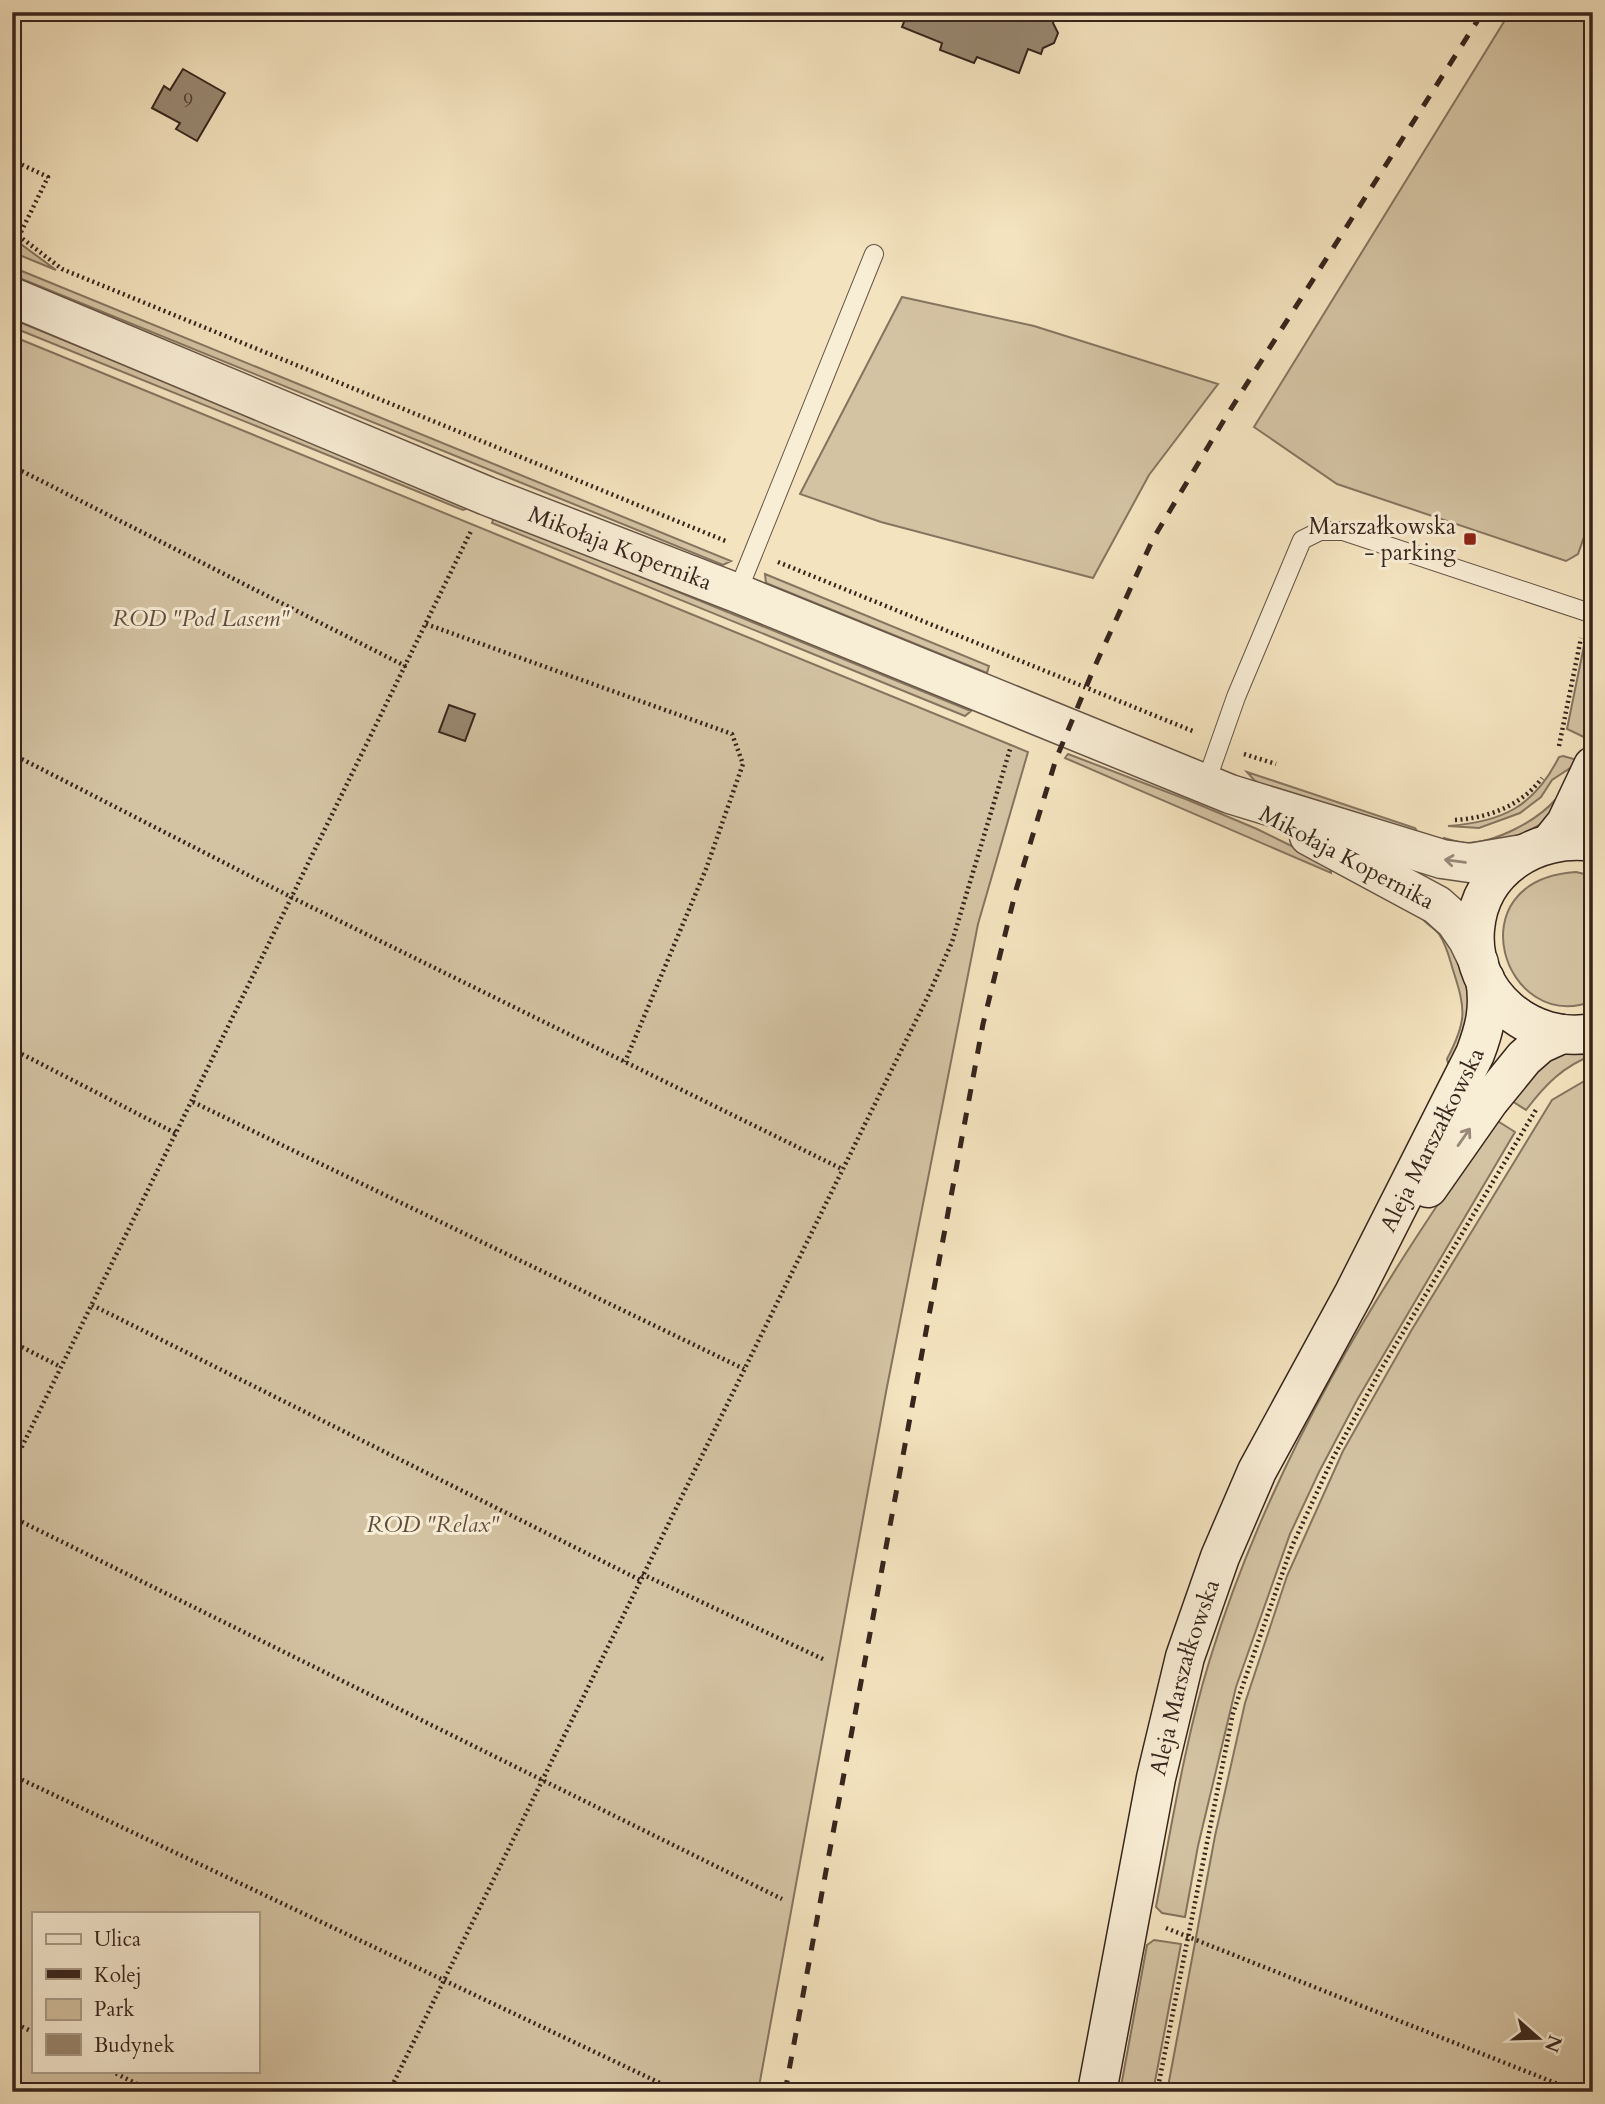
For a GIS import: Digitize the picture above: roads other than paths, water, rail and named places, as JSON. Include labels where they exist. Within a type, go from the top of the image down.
[{"type":"main road","name":"Mikołaja Kopernika","points":[[12,297],[487,496],[737,593],[1218,790],[1442,859],[1470,863],[1572,839],[1593,842]]},
{"type":"main road","points":[[1536,848],[1566,823],[1593,765]]},
{"type":"main road","name":"Mikołaja Kopernika","points":[[1218,790],[1437,905],[1455,921],[1468,940],[1482,971],[1504,1007],[1527,1024],[1578,1033]]},
{"type":"main road","name":"Aleja Marszałkowska","points":[[1097,2092],[1156,1778],[1185,1657],[1220,1557],[1257,1471],[1354,1293],[1475,1054],[1485,1029],[1489,1000],[1475,930],[1482,902],[1496,877],[1536,848]]},
{"type":"main road","name":"Aleja Marszałkowska","points":[[1354,1293],[1489,1101],[1524,1058],[1540,1044],[1578,1033]]},
{"type":"lane","points":[[737,593],[874,254]]},
{"type":"lane","points":[[1218,790],[1219,743],[1236,697],[1302,540],[1320,531],[1343,531],[1590,613]]},
{"type":"railway","points":[[785,2092],[983,1024],[1016,890],[1056,759],[1153,539],[1227,415],[1483,12]]},
{"type":"place","name":"Marszałkowska - parking","points":[[1470,539]]},
{"type":"park label","name":"ROD \"Pod Lasem\"","points":[[201,618]]},
{"type":"park label","name":"ROD \"Relax\"","points":[[433,1524]]}]
